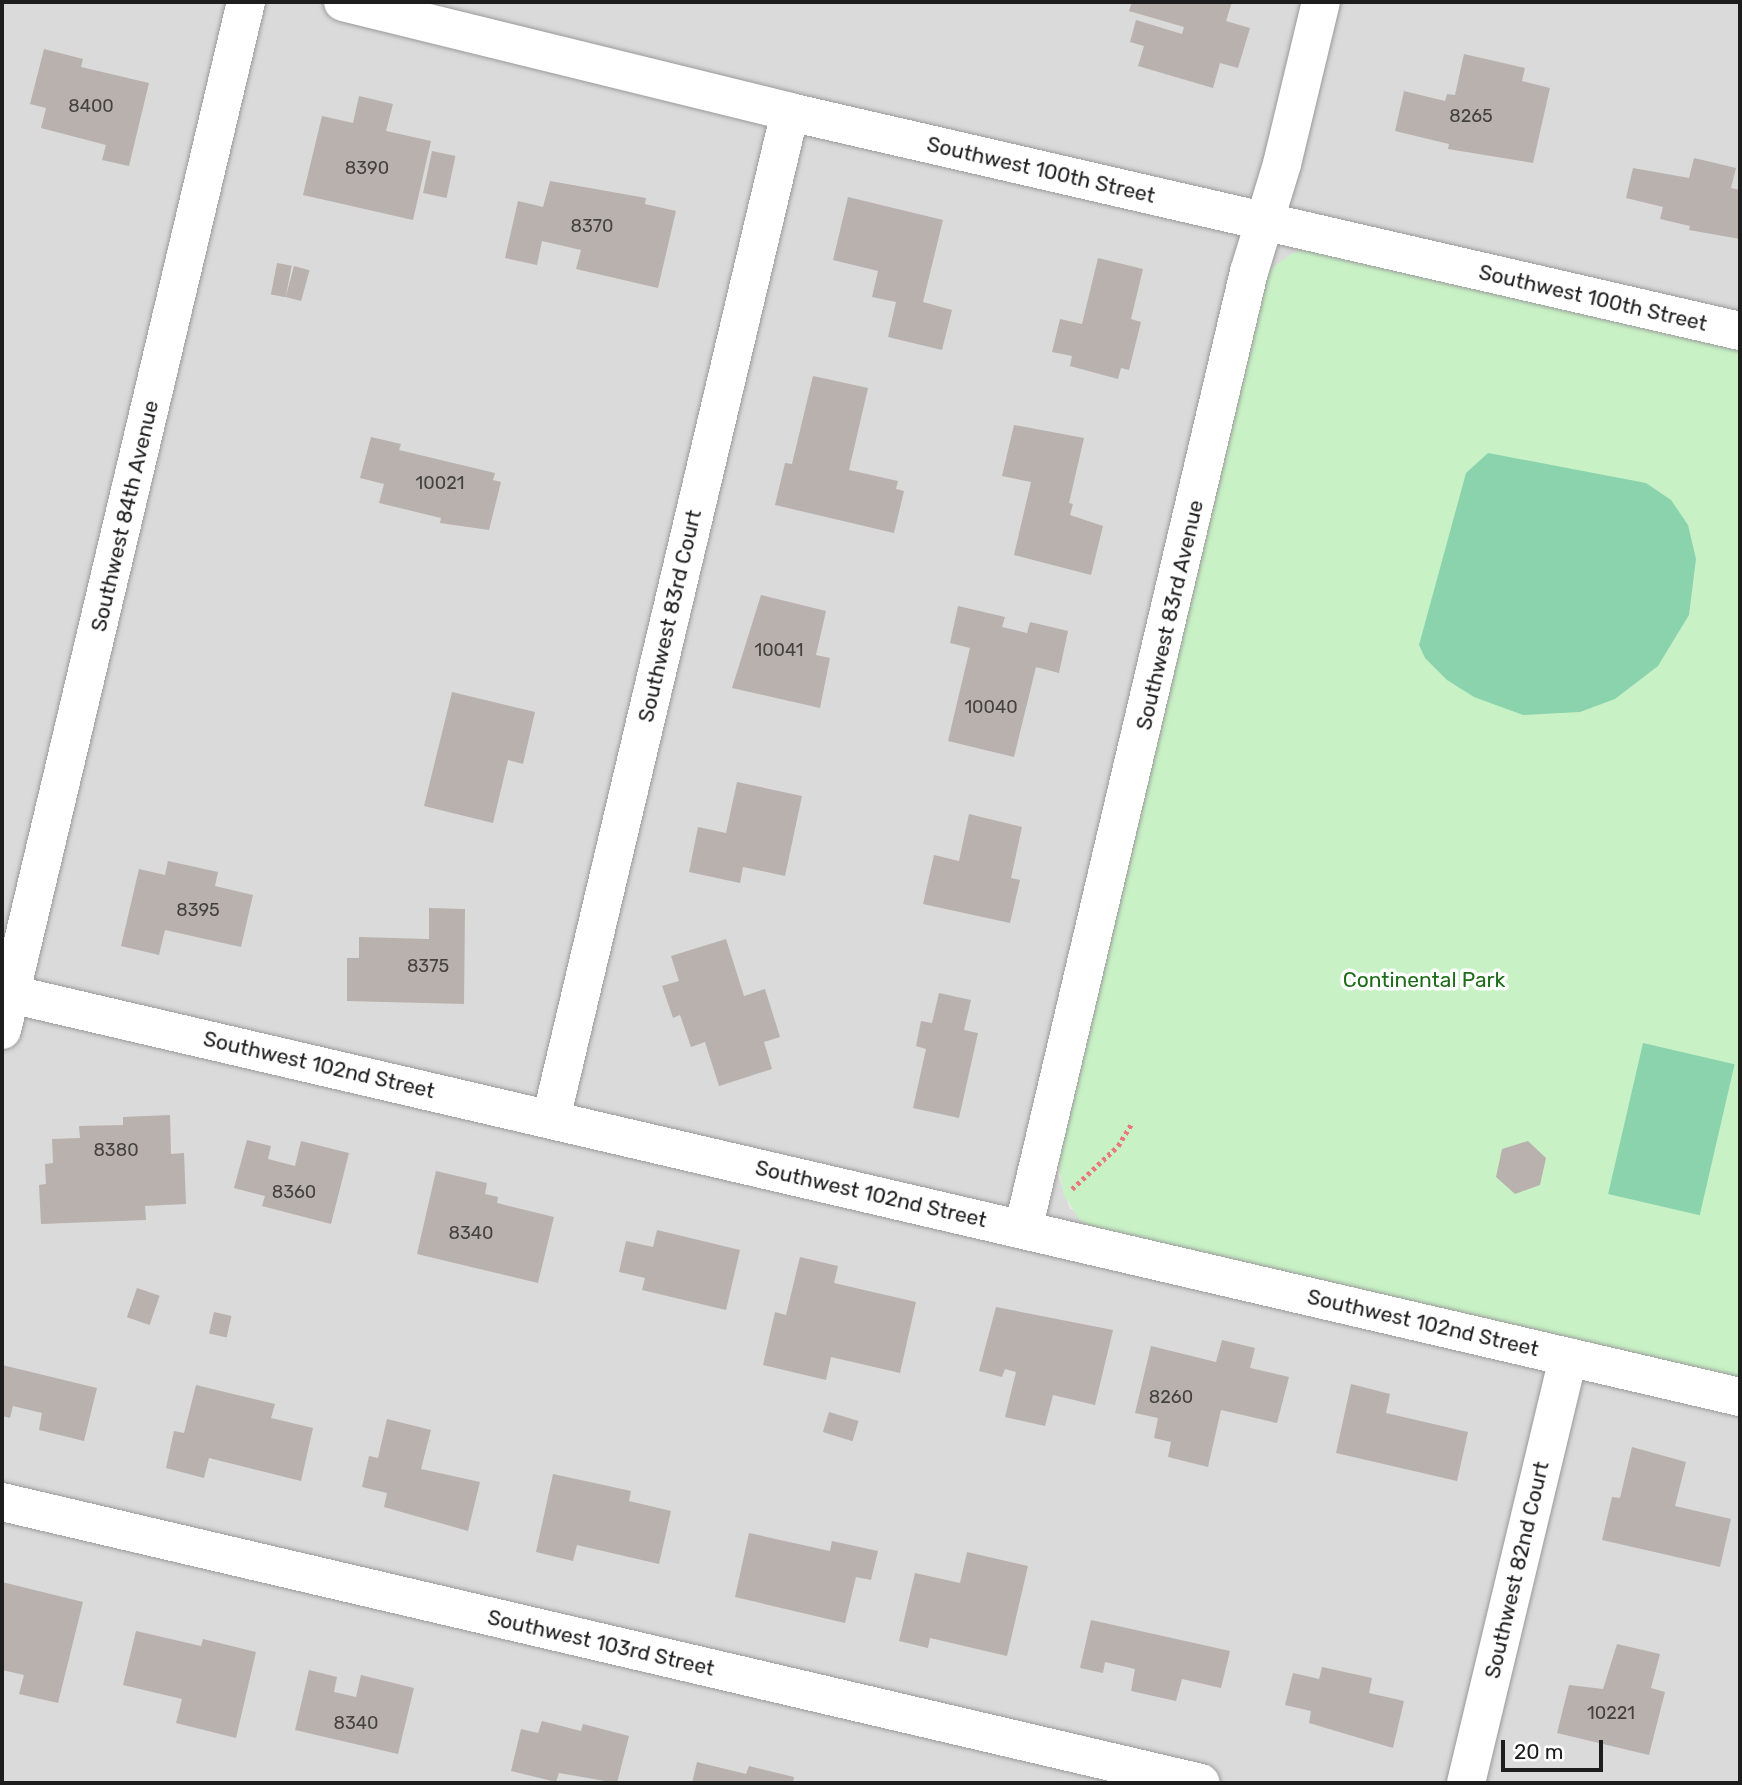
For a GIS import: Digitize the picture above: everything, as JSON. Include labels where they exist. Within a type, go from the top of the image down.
[{"type":"street","name":"Southwest 84th Avenue","points":[[5,1006],[246,2]]},
{"type":"street","name":"Southwest 100th Street","points":[[343,2],[790,112],[1740,331]]},
{"type":"street","name":"Southwest 83rd Avenue","points":[[1023,1230],[1264,223],[1321,2]]},
{"type":"street","name":"Southwest 83rd Court","points":[[551,1119],[790,112]]},
{"type":"street","name":"Southwest 102nd Street","points":[[5,1006],[551,1119],[1740,1397]]},
{"type":"street","name":"Southwest 82nd Court","points":[[1466,1783],[1568,1357]]},
{"type":"street","name":"Southwest 103rd Street","points":[[2,1502],[1201,1783]]},
{"type":"path","points":[[1064,1194],[1118,1146],[1132,1123]]},
{"type":"shaded area","points":[[2,2],[1740,2],[1740,349],[1058,1161],[1057,1172],[1070,1209],[1740,1382],[1740,1783],[2,1783]]},
{"type":"green space","name":"Continental Park","points":[[1311,248],[1740,349],[1740,1382],[1093,1227],[1080,1220],[1064,1196],[1058,1161],[1263,275],[1291,254]]},
{"type":"green space","points":[[1488,453],[1646,483],[1671,500],[1688,525],[1696,559],[1689,615],[1658,666],[1615,699],[1580,712],[1523,715],[1474,697],[1447,680],[1425,658],[1419,645],[1466,473]]},
{"type":"green space","points":[[1643,1043],[1735,1064],[1700,1215],[1608,1194]]},
{"type":"building","points":[[1132,2],[1232,2],[1226,21],[1250,28],[1238,68],[1220,63],[1213,88],[1138,66],[1144,46],[1130,42],[1136,20],[1182,34],[1184,27],[1129,11]]},
{"type":"building","points":[[44,49],[83,59],[81,67],[149,83],[129,166],[102,160],[106,145],[41,128],[46,108],[30,104]]},
{"type":"building","points":[[1464,54],[1525,68],[1522,81],[1550,88],[1533,163],[1448,149],[1449,144],[1395,131],[1404,91],[1445,101],[1447,94],[1455,95]]},
{"type":"building","points":[[359,96],[393,104],[386,131],[431,141],[413,220],[303,195],[322,116],[353,123]]},
{"type":"building","points":[[432,151],[455,156],[447,198],[423,193]]},
{"type":"building","points":[[1694,158],[1736,168],[1731,188],[1740,190],[1740,239],[1689,230],[1690,226],[1660,219],[1663,207],[1626,198],[1633,168],[1689,178]]},
{"type":"building","points":[[550,181],[646,198],[645,204],[676,211],[658,288],[576,269],[581,250],[542,241],[537,265],[505,258],[518,201],[543,207]]},
{"type":"building","points":[[848,197],[943,220],[923,302],[952,310],[942,350],[888,337],[896,302],[872,297],[878,271],[833,260]]},
{"type":"building","points":[[1098,258],[1143,269],[1131,319],[1141,322],[1129,370],[1121,368],[1118,379],[1070,366],[1072,356],[1052,352],[1060,319],[1082,324]]},
{"type":"building","points":[[277,263],[292,266],[286,297],[271,294]]},
{"type":"building","points":[[294,266],[309,270],[301,301],[286,297]]},
{"type":"building","points":[[813,376],[868,388],[849,470],[898,481],[896,489],[904,491],[894,533],[775,505],[785,463],[792,464]]},
{"type":"building","points":[[1014,425],[1084,438],[1069,503],[1073,504],[1070,515],[1103,526],[1091,575],[1014,555],[1031,482],[1002,476]]},
{"type":"building","points":[[371,437],[401,444],[399,450],[495,473],[493,480],[501,482],[489,530],[440,523],[441,518],[379,503],[384,484],[360,478]]},
{"type":"building","points":[[761,595],[826,611],[816,655],[830,658],[820,708],[732,688]]},
{"type":"building","points":[[958,606],[1005,617],[1002,627],[1027,633],[1030,622],[1068,631],[1059,673],[1036,667],[1014,757],[948,741],[970,648],[950,643]]},
{"type":"building","points":[[452,692],[535,712],[523,764],[508,760],[493,823],[424,806]]},
{"type":"building","points":[[737,782],[802,796],[785,876],[743,867],[740,883],[689,872],[698,827],[726,833]]},
{"type":"building","points":[[969,814],[1022,827],[1011,878],[1020,880],[1010,923],[923,904],[934,855],[959,861]]},
{"type":"building","points":[[168,861],[218,872],[215,886],[253,895],[241,947],[165,930],[159,955],[121,946],[139,869],[165,875]]},
{"type":"building","points":[[429,908],[465,909],[464,1004],[347,1001],[347,958],[359,958],[359,937],[429,939]]},
{"type":"building","points":[[726,939],[744,996],[765,989],[780,1037],[764,1042],[772,1069],[719,1086],[705,1042],[691,1047],[680,1015],[673,1018],[662,986],[679,981],[671,956]]},
{"type":"building","points":[[939,993],[971,1000],[964,1030],[978,1033],[959,1118],[913,1108],[926,1049],[916,1046],[921,1021],[932,1023]]},
{"type":"building","points":[[170,1115],[171,1154],[184,1153],[186,1204],[145,1206],[146,1220],[41,1224],[39,1185],[46,1184],[45,1164],[53,1163],[52,1139],[80,1138],[79,1126],[123,1125],[123,1117]]},
{"type":"building","points":[[247,1140],[271,1146],[268,1159],[295,1166],[301,1141],[349,1153],[331,1224],[262,1206],[265,1196],[234,1188]]},
{"type":"building","points":[[1528,1141],[1546,1158],[1540,1185],[1515,1194],[1496,1177],[1502,1149]]},
{"type":"building","points":[[436,1171],[487,1183],[485,1194],[498,1197],[497,1203],[554,1217],[538,1283],[417,1254]]},
{"type":"building","points":[[657,1230],[740,1250],[726,1310],[642,1290],[645,1278],[619,1272],[626,1241],[653,1247]]},
{"type":"building","points":[[800,1257],[838,1266],[834,1283],[916,1302],[900,1373],[831,1357],[826,1380],[763,1365],[775,1312],[786,1315]]},
{"type":"building","points":[[137,1288],[160,1296],[150,1325],[127,1317]]},
{"type":"building","points":[[996,1307],[1113,1330],[1095,1405],[1053,1395],[1045,1426],[1005,1417],[1016,1372],[1005,1369],[1002,1377],[979,1371]]},
{"type":"building","points":[[214,1312],[232,1316],[227,1337],[209,1333]]},
{"type":"building","points":[[1222,1340],[1255,1348],[1250,1368],[1289,1377],[1277,1423],[1221,1410],[1208,1467],[1168,1457],[1171,1442],[1154,1438],[1158,1418],[1135,1413],[1151,1346],[1216,1362]]},
{"type":"building","points":[[2,1365],[97,1388],[84,1441],[39,1430],[42,1413],[13,1406],[10,1418],[2,1416]]},
{"type":"building","points":[[1351,1384],[1390,1394],[1386,1413],[1468,1432],[1457,1481],[1336,1453]]},
{"type":"building","points":[[196,1385],[275,1404],[271,1418],[313,1428],[301,1481],[209,1458],[204,1478],[166,1468],[174,1431],[184,1433]]},
{"type":"building","points":[[829,1412],[859,1421],[853,1441],[823,1432]]},
{"type":"building","points":[[387,1419],[431,1430],[421,1469],[480,1482],[468,1531],[384,1507],[387,1493],[362,1487],[369,1456],[378,1458]]},
{"type":"building","points":[[1632,1447],[1686,1462],[1675,1506],[1731,1519],[1720,1567],[1602,1540],[1612,1497],[1620,1498]]},
{"type":"building","points":[[553,1474],[631,1491],[629,1501],[671,1511],[659,1564],[577,1545],[573,1561],[536,1552]]},
{"type":"building","points":[[749,1533],[830,1551],[832,1541],[878,1551],[871,1580],[856,1577],[845,1623],[735,1597]]},
{"type":"building","points":[[967,1552],[1028,1566],[1007,1656],[930,1638],[928,1648],[899,1641],[915,1573],[960,1583]]},
{"type":"building","points":[[2,1582],[83,1602],[58,1703],[19,1694],[24,1675],[2,1670]]},
{"type":"building","points":[[1091,1620],[1230,1651],[1221,1688],[1182,1679],[1176,1701],[1131,1691],[1135,1669],[1105,1662],[1103,1673],[1080,1668]]},
{"type":"building","points":[[136,1631],[201,1646],[203,1639],[256,1652],[236,1738],[176,1723],[182,1699],[123,1685]]},
{"type":"building","points":[[1617,1644],[1660,1654],[1651,1688],[1665,1692],[1649,1755],[1557,1733],[1569,1685],[1603,1689]]},
{"type":"building","points":[[1322,1667],[1372,1678],[1369,1693],[1404,1701],[1393,1748],[1309,1723],[1311,1711],[1285,1705],[1293,1673],[1319,1679]]},
{"type":"building","points":[[309,1670],[337,1677],[334,1692],[356,1697],[361,1675],[414,1688],[398,1754],[295,1730]]},
{"type":"building","points":[[542,1721],[581,1731],[583,1724],[629,1736],[617,1783],[559,1773],[556,1782],[511,1771],[521,1729],[538,1733]]},
{"type":"building","points":[[697,1762],[746,1774],[749,1766],[794,1777],[793,1783],[692,1783]]}]
